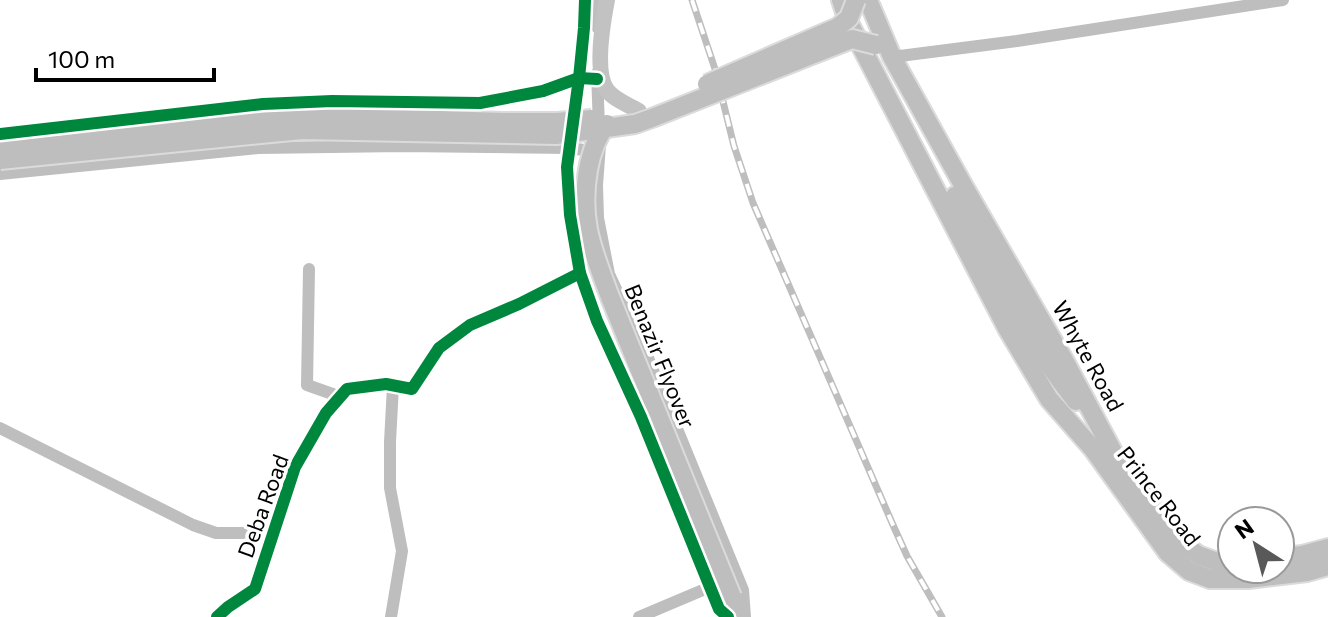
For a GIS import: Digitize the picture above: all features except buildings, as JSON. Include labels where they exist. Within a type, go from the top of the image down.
[{"type":"main road","points":[[607,0],[602,77],[607,90],[639,111]]},
{"type":"main road","name":"Whyte Road","points":[[841,0],[848,21],[1008,330],[1049,399],[1099,444]]},
{"type":"main road","points":[[0,160],[302,130],[556,135],[608,123],[668,101],[838,27],[849,18],[857,0]]},
{"type":"main road","points":[[857,0],[876,45]]},
{"type":"main road","name":"Whyte Road","points":[[868,0],[892,57],[1064,360],[1099,444]]},
{"type":"main road","points":[[0,145],[303,116],[635,124],[852,39],[876,45]]},
{"type":"main road","name":"Whyte Road","points":[[876,45],[1030,334],[1099,444]]},
{"type":"main road","name":"Benazir Flyover","points":[[608,123],[591,152],[585,184],[584,215],[591,247],[742,617]]},
{"type":"main road","name":"Prince Road","points":[[1099,444],[1180,541],[1198,555],[1216,562]]},
{"type":"main road","name":"Prince Road","points":[[1099,444],[1168,553],[1189,571],[1210,579],[1248,579],[1307,572],[1328,566]]},
{"type":"main road","points":[[1296,556],[1328,548]]},
{"type":"street","points":[[585,0],[567,167],[570,215],[580,273],[597,321],[641,417],[719,609],[728,617]]},
{"type":"street","points":[[597,0],[598,218],[609,274],[646,353],[743,590],[742,617]]},
{"type":"street","points":[[892,57],[1283,0]]},
{"type":"street","points":[[0,134],[263,104],[332,101],[480,103],[543,91],[579,78],[597,79]]},
{"type":"street","points":[[0,174],[258,148],[569,148],[600,153]]},
{"type":"street","points":[[309,269],[307,385],[341,397],[347,389],[386,384],[412,389],[439,348],[470,325],[580,273]]},
{"type":"street","points":[[391,617],[402,551],[390,488],[393,386]]},
{"type":"street","name":"Deba Road","points":[[217,617],[255,589],[295,467],[326,413],[341,397]]},
{"type":"street","points":[[0,428],[201,528],[216,533],[273,533]]},
{"type":"street","points":[[639,617],[710,587]]},
{"type":"railway","points":[[692,0],[753,203],[907,556],[942,617]]},
{"type":"cycle path","points":[[585,0],[567,167],[570,215],[580,273],[597,321],[641,417],[719,609],[728,617]]},
{"type":"cycle path","points":[[0,134],[263,104],[332,101],[480,103],[543,91],[579,78],[597,79]]},
{"type":"cycle path","points":[[217,617],[255,589],[295,467],[326,413],[347,389],[386,384],[412,389],[439,348],[470,325],[580,273]]}]
